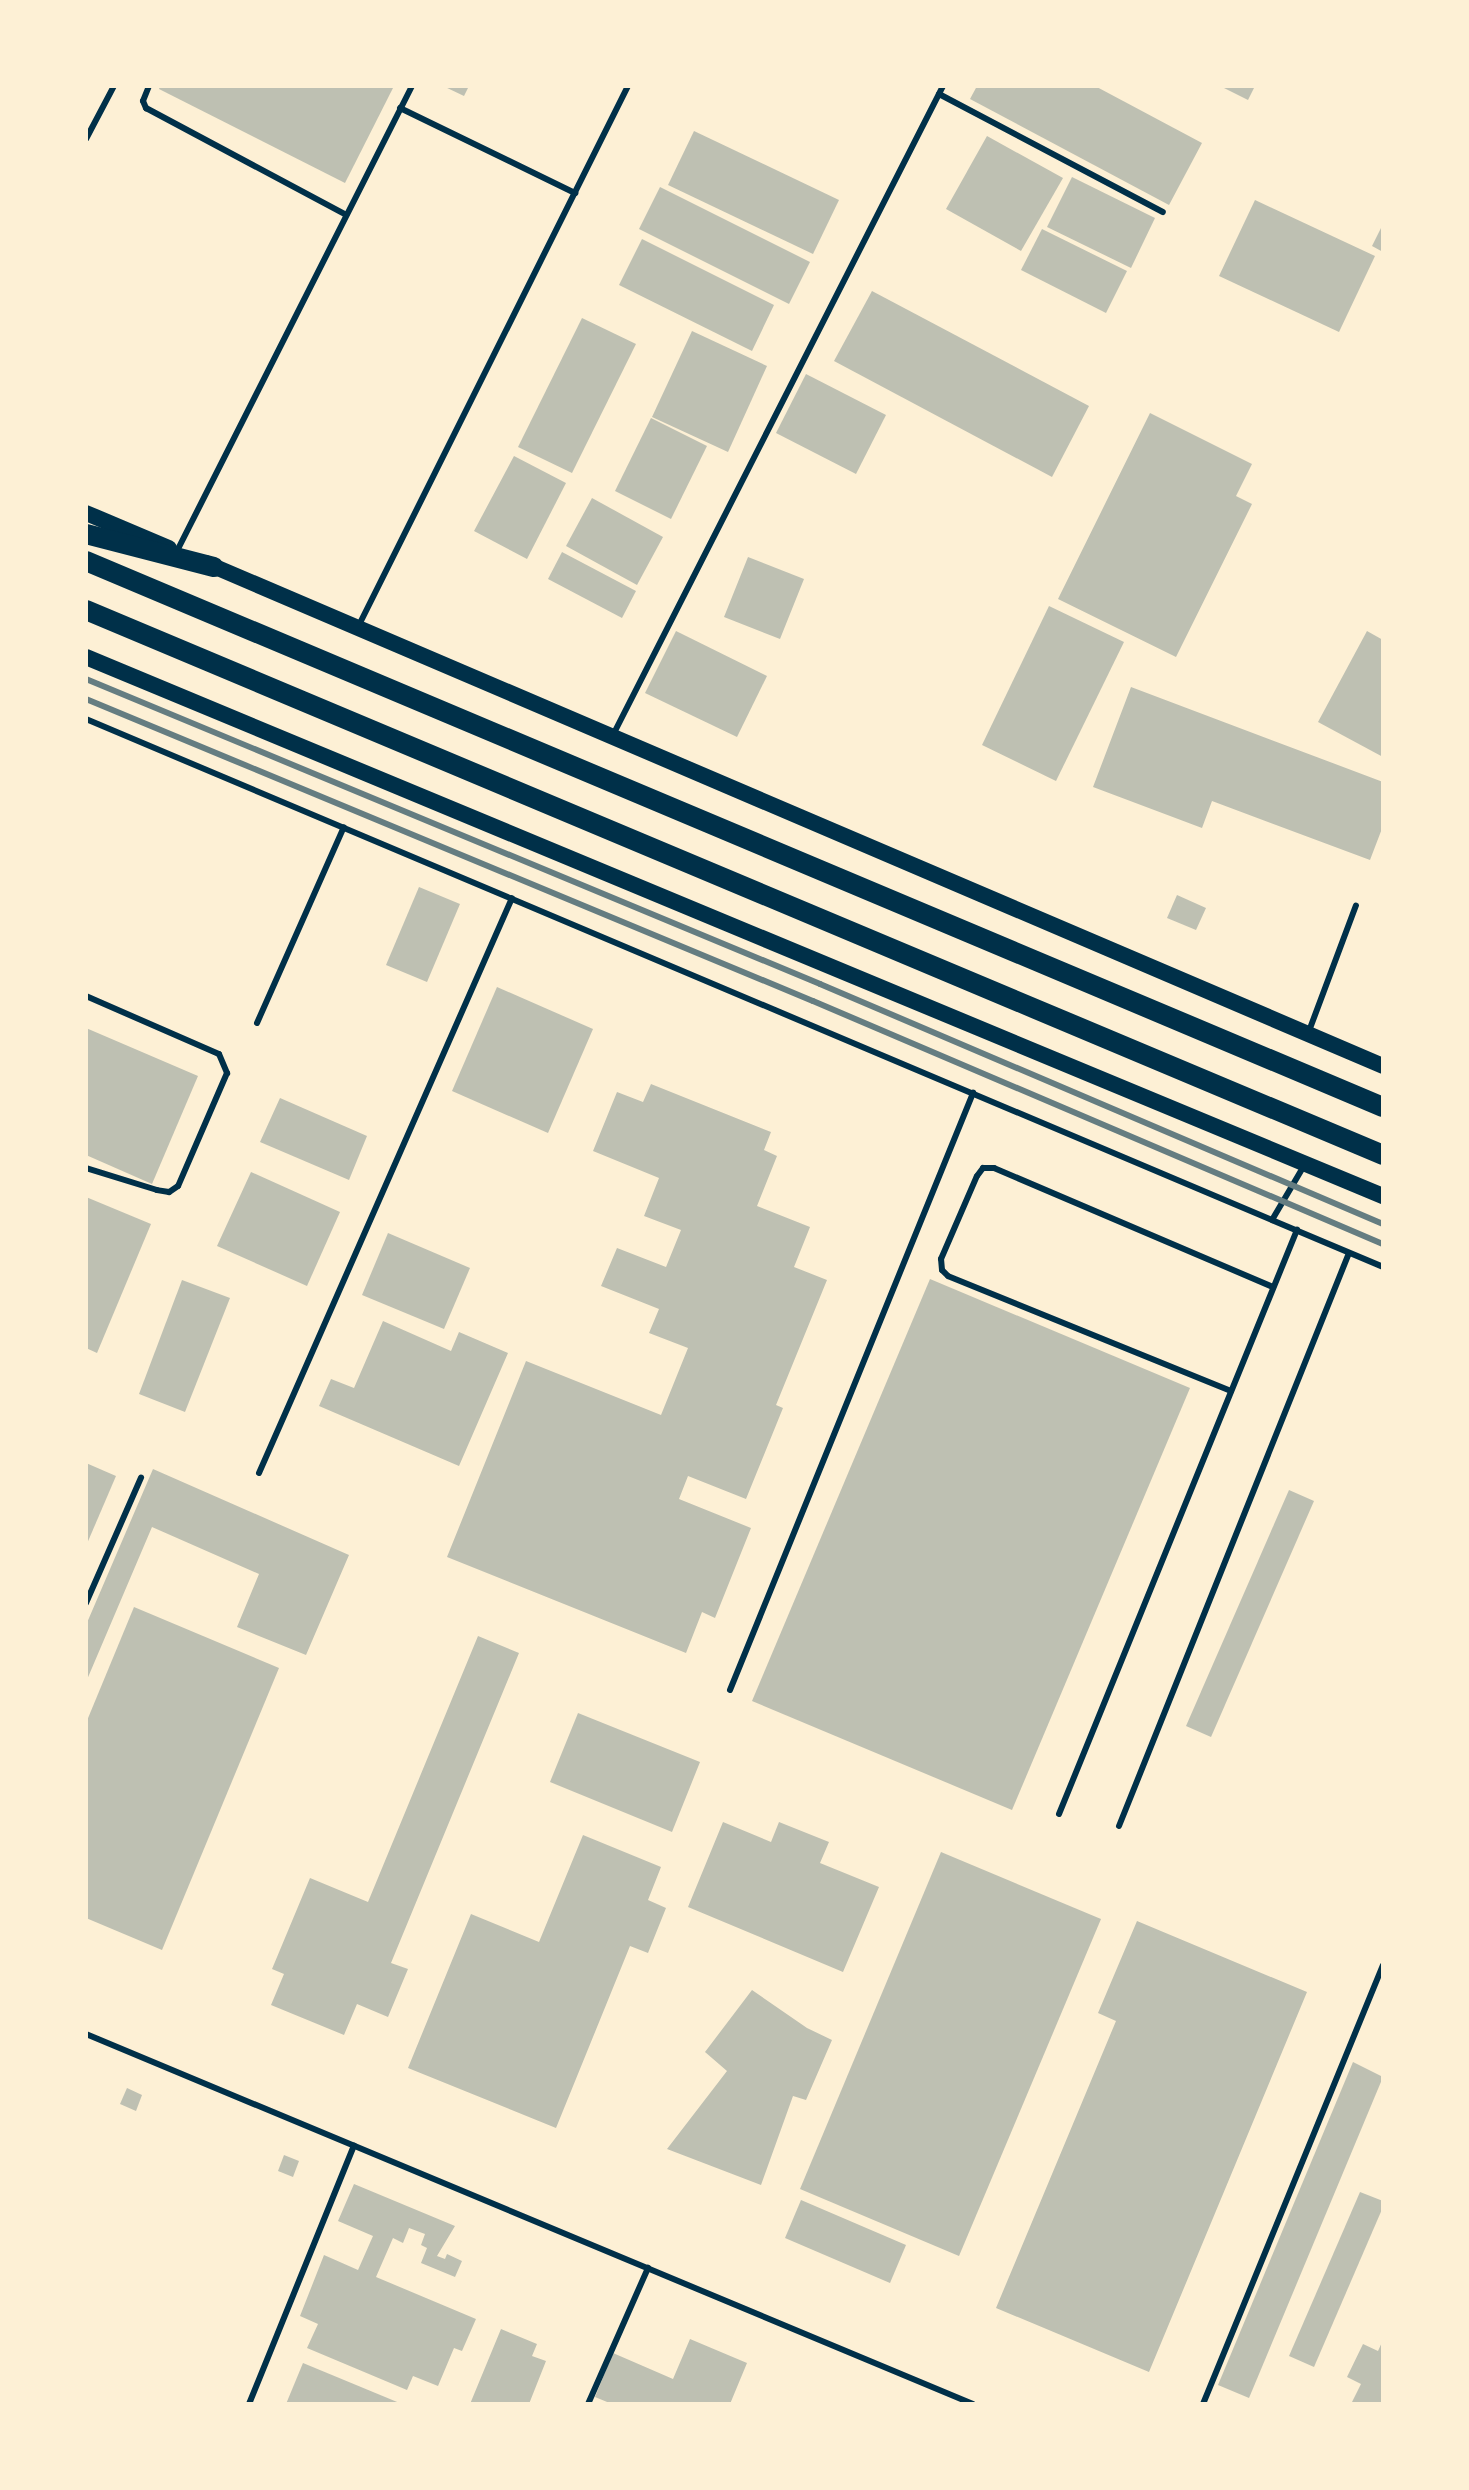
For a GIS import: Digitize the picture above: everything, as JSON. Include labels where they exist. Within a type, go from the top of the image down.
[{"type":"highway","points":[[86,534],[214,567]]},
{"type":"highway","points":[[86,561],[1383,1107]]},
{"type":"highway","points":[[86,610],[1383,1155]]},
{"type":"main road","points":[[86,513],[1383,1066]]},
{"type":"main road","points":[[86,657],[1383,1196]]},
{"type":"lane","points":[[86,139],[114,86]]},
{"type":"lane","points":[[149,86],[143,101],[146,108],[346,215]]},
{"type":"lane","points":[[177,551],[412,86]]},
{"type":"lane","points":[[357,630],[628,86]]},
{"type":"lane","points":[[611,739],[943,86]]},
{"type":"lane","points":[[939,94],[1163,212]]},
{"type":"lane","points":[[400,108],[575,193]]},
{"type":"lane","points":[[86,719],[1383,1267]]},
{"type":"lane","points":[[257,1023],[344,827]]},
{"type":"lane","points":[[259,1473],[512,898]]},
{"type":"lane","points":[[1307,1034],[1356,905]]},
{"type":"lane","points":[[86,996],[219,1054],[227,1073],[178,1186],[169,1192],[157,1190],[86,1168]]},
{"type":"lane","points":[[730,1690],[973,1093]]},
{"type":"lane","points":[[1272,1220],[1305,1164]]},
{"type":"lane","points":[[1231,1391],[948,1276],[942,1270],[941,1259],[977,1176],[983,1168],[994,1168],[1273,1287]]},
{"type":"lane","points":[[1059,1814],[1297,1230]]},
{"type":"lane","points":[[1119,1826],[1349,1253]]},
{"type":"lane","points":[[86,1603],[141,1478]]},
{"type":"lane","points":[[1203,2404],[1383,1966]]},
{"type":"lane","points":[[86,2034],[973,2404]]},
{"type":"lane","points":[[249,2404],[354,2146]]},
{"type":"lane","points":[[588,2404],[648,2268]]},
{"type":"building","points":[[160,86],[394,86],[345,183],[159,89]]},
{"type":"building","points":[[443,86],[469,86],[464,96]]},
{"type":"building","points":[[977,86],[1095,86],[1202,143],[1169,205],[970,99]]},
{"type":"building","points":[[1220,86],[1255,86],[1248,100]]},
{"type":"building","points":[[694,131],[839,200],[813,254],[668,185]]},
{"type":"building","points":[[987,136],[1063,178],[1021,251],[946,209]]},
{"type":"building","points":[[1072,177],[1155,218],[1131,268],[1047,227]]},
{"type":"building","points":[[660,187],[810,262],[789,304],[639,229]]},
{"type":"building","points":[[1255,200],[1375,256],[1339,332],[1219,276]]},
{"type":"building","points":[[1383,224],[1383,252],[1372,246]]},
{"type":"building","points":[[1042,229],[1127,271],[1106,313],[1021,270]]},
{"type":"building","points":[[642,239],[774,305],[752,351],[619,285]]},
{"type":"building","points":[[872,291],[1089,406],[1052,477],[834,361]]},
{"type":"building","points":[[582,318],[636,344],[572,473],[518,447]]},
{"type":"building","points":[[692,331],[767,366],[728,452],[652,417]]},
{"type":"building","points":[[806,374],[886,415],[856,474],[776,433]]},
{"type":"building","points":[[1150,413],[1252,464],[1236,496],[1252,504],[1176,657],[1058,599]]},
{"type":"building","points":[[651,418],[707,446],[671,519],[615,491]]},
{"type":"building","points":[[514,456],[566,483],[527,559],[474,531]]},
{"type":"building","points":[[592,498],[663,537],[637,585],[566,546]]},
{"type":"building","points":[[562,552],[636,591],[622,618],[548,579]]},
{"type":"building","points":[[748,557],[804,579],[780,639],[724,617]]},
{"type":"building","points":[[1049,606],[1124,642],[1056,781],[982,745]]},
{"type":"building","points":[[676,631],[767,676],[737,737],[645,693]]},
{"type":"building","points":[[1367,631],[1383,640],[1383,757],[1318,722]]},
{"type":"building","points":[[1131,687],[1383,782],[1383,826],[1370,860],[1212,801],[1202,828],[1093,787]]},
{"type":"building","points":[[419,887],[460,904],[427,982],[386,965]]},
{"type":"building","points":[[1177,895],[1206,908],[1196,930],[1167,918]]},
{"type":"building","points":[[497,987],[593,1029],[548,1133],[452,1091]]},
{"type":"building","points":[[86,1028],[198,1076],[152,1184],[86,1155]]},
{"type":"building","points":[[651,1084],[771,1132],[764,1150],[777,1156],[757,1206],[810,1227],[794,1267],[827,1280],[776,1405],[783,1408],[746,1499],[688,1476],[679,1499],[751,1528],[715,1618],[702,1612],[686,1653],[447,1557],[526,1361],[661,1415],[688,1348],[649,1333],[659,1309],[601,1286],[617,1248],[666,1267],[681,1230],[644,1216],[659,1178],[593,1151],[617,1092],[643,1102]]},
{"type":"building","points":[[280,1098],[367,1136],[349,1180],[260,1142]]},
{"type":"building","points":[[251,1172],[340,1212],[307,1286],[217,1246]]},
{"type":"building","points":[[86,1197],[151,1224],[97,1353],[86,1348]]},
{"type":"building","points":[[388,1233],[470,1268],[444,1329],[362,1295]]},
{"type":"building","points":[[930,1279],[1190,1388],[1012,1810],[752,1701]]},
{"type":"building","points":[[182,1280],[230,1298],[185,1412],[139,1394]]},
{"type":"building","points":[[383,1321],[451,1351],[459,1332],[508,1353],[459,1466],[319,1406],[331,1379],[354,1388]]},
{"type":"building","points":[[86,1463],[116,1476],[86,1546]]},
{"type":"building","points":[[153,1469],[349,1555],[306,1655],[237,1627],[259,1574],[152,1527],[86,1682],[86,1625]]},
{"type":"building","points":[[1289,1490],[1314,1501],[1211,1737],[1186,1726]]},
{"type":"building","points":[[134,1607],[279,1668],[162,1950],[86,1918],[86,1723]]},
{"type":"building","points":[[478,1636],[519,1653],[391,1963],[408,1969],[388,2017],[357,2004],[344,2035],[271,2005],[284,1974],[272,1969],[310,1878],[368,1902]]},
{"type":"building","points":[[578,1713],[700,1762],[672,1832],[550,1782]]},
{"type":"building","points":[[723,1822],[771,1842],[779,1822],[829,1842],[820,1863],[879,1887],[843,1972],[688,1907]]},
{"type":"building","points":[[583,1835],[661,1867],[648,1900],[666,1908],[648,1953],[630,1946],[556,2128],[408,2068],[471,1914],[539,1942]]},
{"type":"building","points":[[941,1852],[1101,1919],[959,2256],[800,2189]]},
{"type":"building","points":[[1137,1921],[1307,1992],[1149,2372],[996,2308],[1116,2021],[1098,2013]]},
{"type":"building","points":[[752,1990],[807,2028],[832,2040],[806,2100],[793,2096],[761,2185],[667,2149],[727,2071],[705,2052]]},
{"type":"building","points":[[1353,2062],[1383,2077],[1249,2398],[1218,2385]]},
{"type":"building","points":[[127,2088],[142,2095],[136,2111],[120,2104]]},
{"type":"building","points":[[284,2155],[299,2161],[293,2177],[278,2171]]},
{"type":"building","points":[[354,2184],[455,2226],[437,2256],[445,2259],[447,2254],[462,2261],[455,2277],[421,2263],[427,2248],[421,2245],[425,2234],[409,2228],[403,2243],[393,2238],[376,2277],[476,2319],[462,2351],[454,2348],[438,2386],[413,2376],[407,2390],[307,2348],[318,2324],[300,2316],[324,2255],[358,2270],[373,2236],[338,2221]]},
{"type":"building","points":[[1360,2192],[1383,2201],[1383,2207],[1314,2367],[1289,2356]]},
{"type":"building","points":[[801,2200],[906,2245],[890,2283],[785,2238]]},
{"type":"building","points":[[501,2329],[537,2344],[532,2356],[546,2361],[529,2404],[470,2404]]},
{"type":"building","points":[[690,2339],[747,2363],[730,2404],[612,2404],[595,2397],[613,2353],[673,2379]]},
{"type":"building","points":[[1383,2340],[1383,2404],[1351,2404],[1361,2384],[1347,2377],[1363,2344],[1378,2351]]},
{"type":"building","points":[[303,2363],[402,2404],[286,2404]]},
{"type":"railway","points":[[86,679],[820,984],[1383,1224]]},
{"type":"railway","points":[[86,699],[813,1001],[1383,1244]]}]
